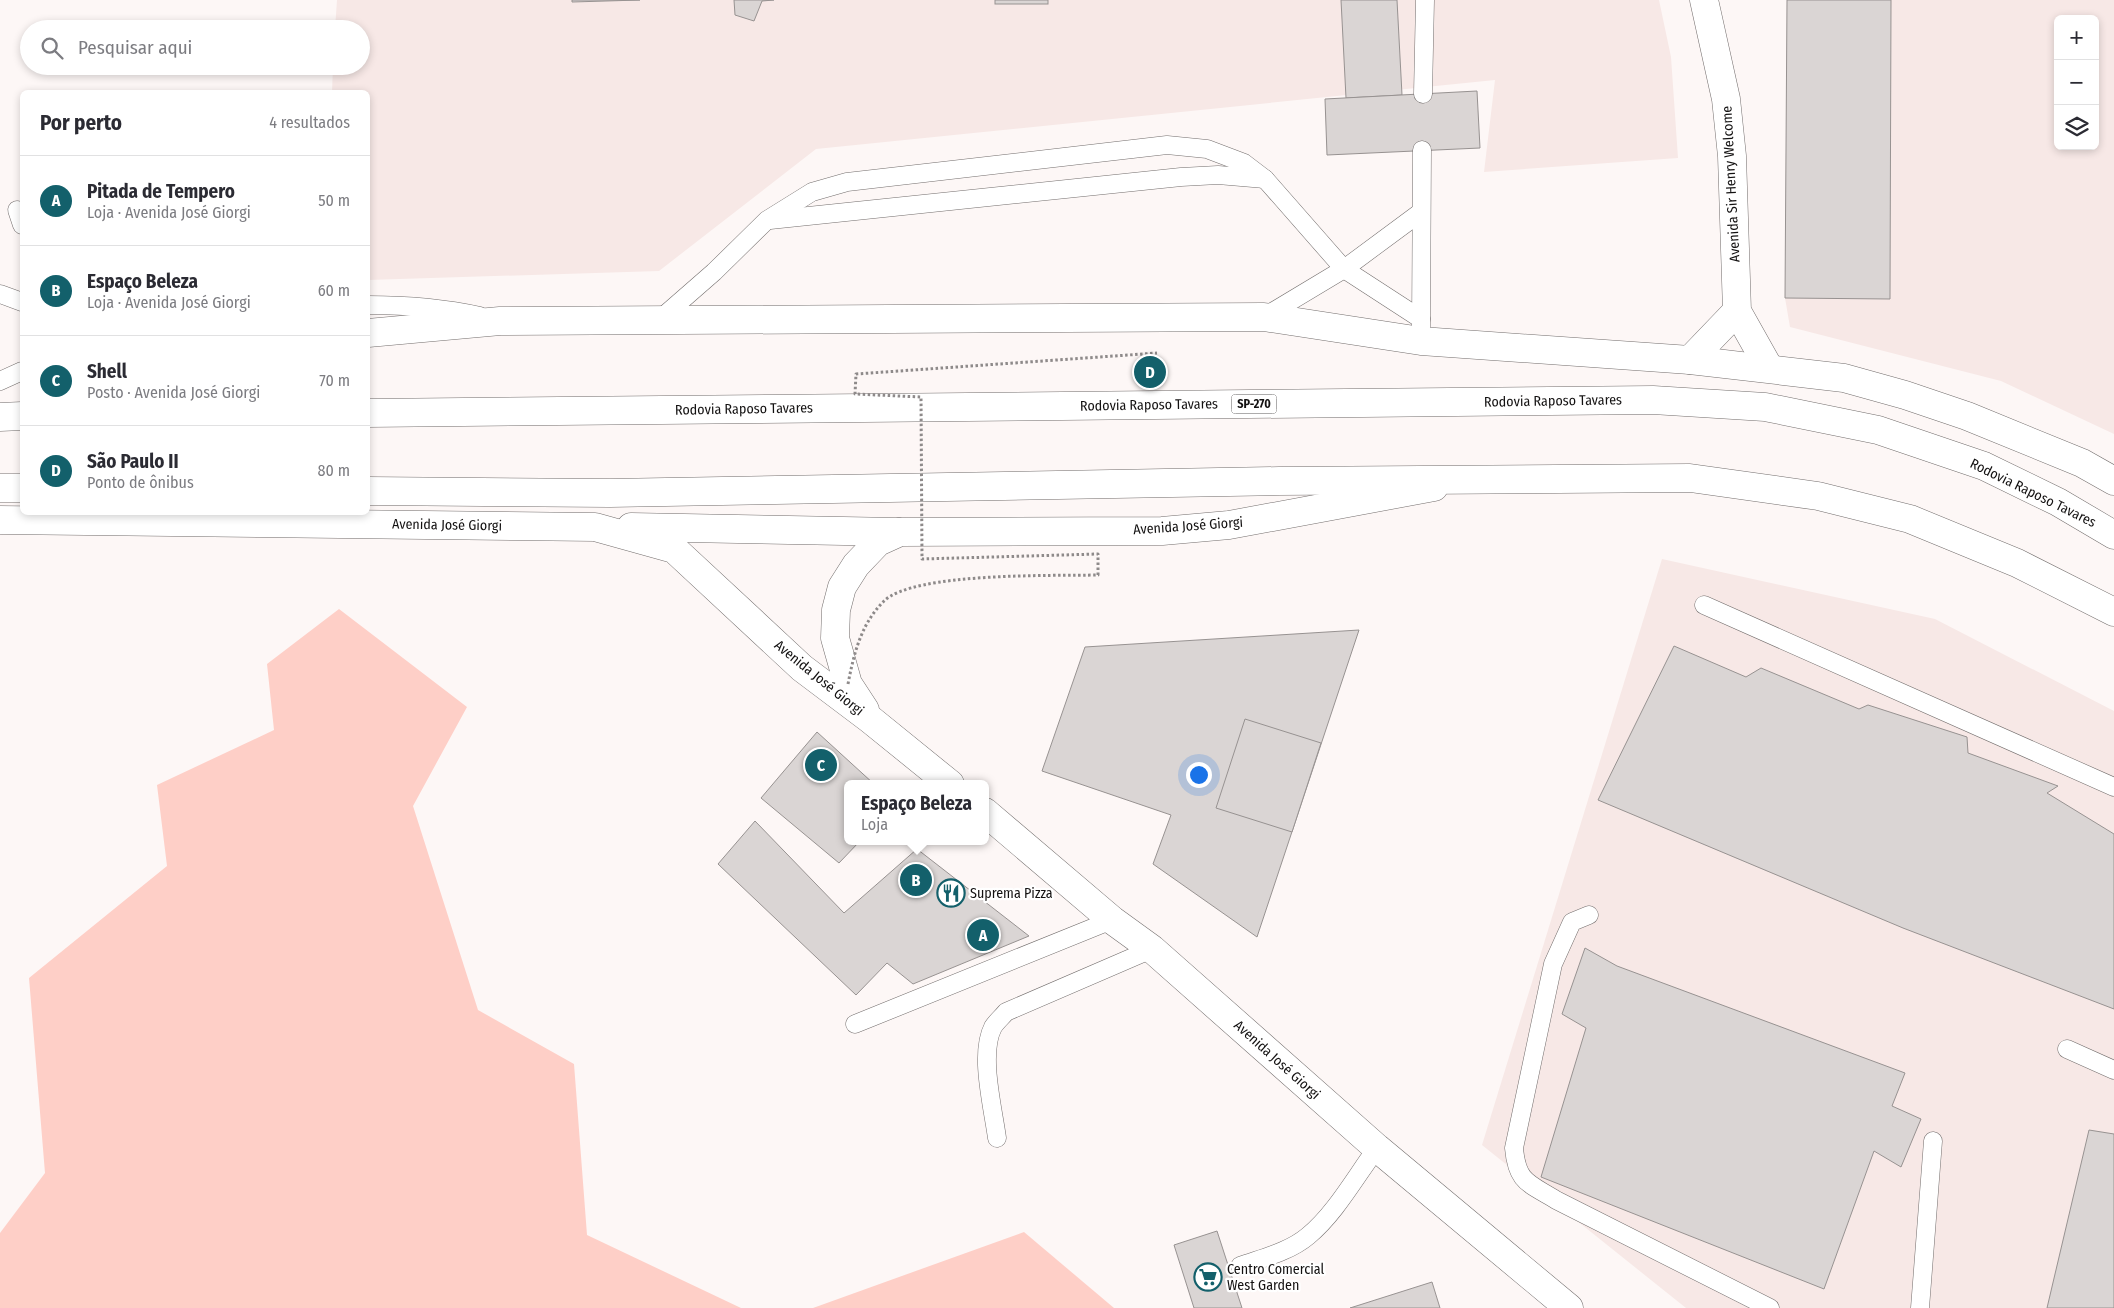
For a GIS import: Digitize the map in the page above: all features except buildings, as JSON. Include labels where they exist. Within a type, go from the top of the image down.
[{"type":"main road","name":"Avenida Sir Henry Welcome","points":[[1704,0],[1726,99],[1732,156],[1737,311]]},
{"type":"main road","points":[[1690,360],[1737,311],[1769,368]]},
{"type":"main road","points":[[370,334],[500,321],[1264,317],[1421,330],[1844,378],[1914,398],[2020,436],[2082,464],[2114,481]]},
{"type":"main road","name":"Rodovia Raposo Tavares","points":[[370,413],[1627,400],[1765,407],[1878,430],[1984,466],[2058,502],[2114,535]]},
{"type":"main road","points":[[0,416],[20,410]]},
{"type":"main road","points":[[0,416],[20,416]]},
{"type":"main road","points":[[370,491],[610,493],[1280,481],[1690,478],[1818,496],[1910,519],[2018,563],[2114,612]]},
{"type":"main road","name":"Avenida José Giorgi","points":[[0,520],[900,532],[1162,531],[1229,525],[1472,480]]},
{"type":"main road","points":[[0,488],[20,488]]},
{"type":"main road","name":"Avenida José Giorgi","points":[[595,527],[674,550],[802,668],[871,720],[945,780]]},
{"type":"main road","name":"Avenida José Giorgi","points":[[871,720],[848,684],[835,638],[836,610],[842,587],[856,565],[878,542],[900,532]]},
{"type":"main road","name":"Avenida José Giorgi","points":[[989,815],[1112,920],[1152,949],[1377,1148],[1569,1308]]},
{"type":"lane","points":[[1423,94],[1425,0]]},
{"type":"lane","points":[[659,320],[714,272],[767,220],[812,192],[847,182],[1167,145],[1207,149],[1244,162],[1265,179],[1344,269],[1421,330]]},
{"type":"lane","points":[[1421,330],[1422,150]]},
{"type":"lane","points":[[767,220],[1181,177],[1218,175],[1265,179]]},
{"type":"lane","points":[[1264,317],[1344,269],[1421,212]]},
{"type":"lane","points":[[0,294],[20,301]]},
{"type":"lane","points":[[370,305],[461,312],[500,321]]},
{"type":"lane","points":[[0,381],[20,371]]},
{"type":"lane","points":[[1704,605],[2114,787]]},
{"type":"lane","points":[[1590,915],[1572,922],[1553,964],[1514,1148],[1516,1165],[1523,1180],[1556,1200],[1770,1308]]},
{"type":"lane","points":[[855,1024],[1112,920]]},
{"type":"lane","points":[[998,1138],[986,1058],[988,1041],[994,1026],[1006,1012],[1152,949]]},
{"type":"lane","points":[[2067,1049],[2114,1070]]},
{"type":"lane","points":[[1920,1308],[1933,1141]]},
{"type":"lane","points":[[1240,1266],[1284,1250],[1307,1237],[1326,1217],[1377,1148]]},
{"type":"path","points":[[848,684],[855,648],[867,622],[886,600],[918,585],[976,578],[1098,575],[1098,554],[922,559],[920,396],[855,394],[856,374],[1157,353]]},
{"type":"shaded area","points":[[337,0],[1659,0],[1671,57],[1678,158],[1484,172],[1495,80],[816,149],[659,271],[370,280],[370,90],[332,90],[333,75],[370,75],[370,20],[336,20]]},
{"type":"shaded area","points":[[1787,0],[2114,0],[2114,434],[2001,381],[1790,327],[1785,298]]},
{"type":"shaded area","points":[[1662,559],[1935,619],[2114,711],[2114,1308],[1686,1308],[1482,1145]]},
{"type":"shaded area","points":[[339,609],[467,707],[413,806],[478,1010],[574,1064],[587,1235],[741,1308],[0,1308],[0,1233],[45,1173],[29,978],[167,866],[157,785],[274,730],[267,664]]},
{"type":"shaded area","points":[[1024,1232],[1114,1308],[813,1308]]},
{"type":"place","name":"São Paulo II","points":[[1150,372]]},
{"type":"place","name":"Shell","points":[[821,765]]},
{"type":"place","name":"Espaço Beleza","points":[[916,880]]},
{"type":"place","name":"Suprema Pizza","points":[[951,893]]},
{"type":"place","name":"Pitada de Tempero","points":[[983,935]]},
{"type":"place","name":"Centro Comercial West Garden","points":[[1208,1277]]}]
